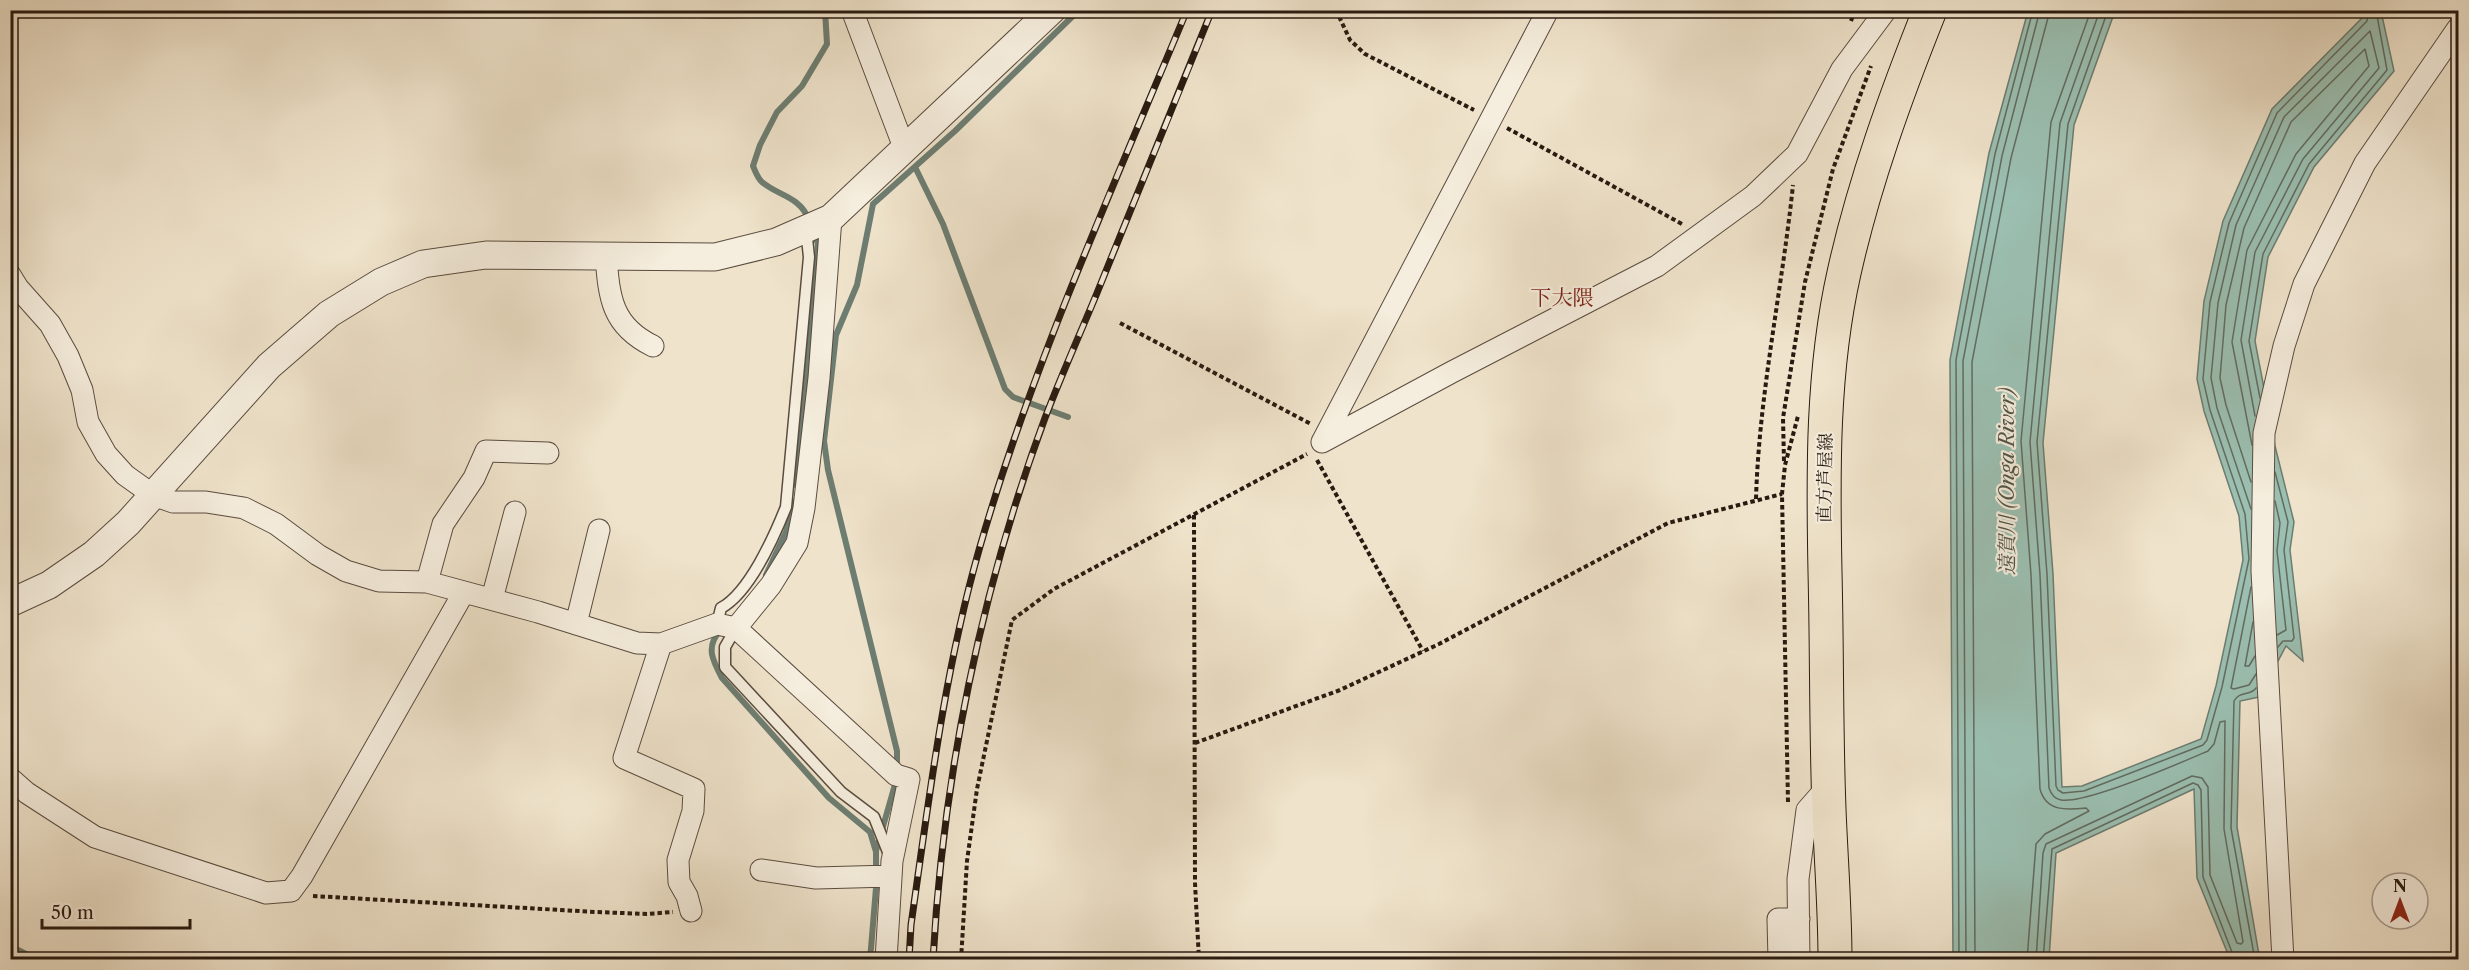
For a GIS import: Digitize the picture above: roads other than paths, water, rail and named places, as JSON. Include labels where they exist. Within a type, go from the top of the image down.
[{"type":"main road","name":"直方芦屋線","points":[[1835,960],[1823,467],[1827,402],[1844,274],[1868,185],[1911,57],[1930,10]]},
{"type":"street","points":[[852,10],[905,150]]},
{"type":"street","points":[[12,601],[49,585],[94,554],[128,523],[269,366],[328,314],[381,282],[423,264],[486,255],[715,257],[776,242],[831,218],[1052,10]]},
{"type":"street","points":[[1548,10],[1322,442],[1656,266],[1701,235],[1753,195],[1797,154],[1842,69],[1886,10]]},
{"type":"street","points":[[2283,960],[2262,571],[2264,434],[2284,346],[2304,284],[2366,163],[2458,28]]},
{"type":"street","points":[[10,275],[18,288],[50,324],[68,356],[82,390],[88,422],[105,453],[125,475],[153,495],[173,502],[206,502],[243,508],[276,524],[318,555],[346,571],[379,581],[426,582],[492,599],[637,643],[661,645],[727,626],[771,585],[797,543],[804,508],[803,427],[831,218]]},
{"type":"street","points":[[606,256],[608,287],[614,311],[624,325],[641,340],[653,346]]},
{"type":"street","points":[[426,582],[443,524],[474,478],[486,451],[548,453]]},
{"type":"street","points":[[492,599],[515,512]]},
{"type":"street","points":[[576,624],[598,530]]},
{"type":"street","points":[[10,778],[27,793],[94,837],[266,893],[291,891],[302,876],[464,592]]},
{"type":"street","points":[[727,626],[896,775],[909,779],[891,868],[886,960]]},
{"type":"street","points":[[661,645],[624,758],[694,789],[693,811],[678,860],[679,882],[687,896],[691,911]]},
{"type":"street","points":[[1799,960],[1798,879],[1807,810],[1829,785]]},
{"type":"street","points":[[761,870],[816,879],[891,868]]},
{"type":"street","points":[[1779,960],[1778,919],[1799,919]]},
{"type":"lane","points":[[803,427],[809,257],[806,229]]},
{"type":"lane","points":[[727,626],[725,667],[841,792],[874,817],[891,868]]},
{"type":"water","name":"遠賀川 (Onga River)","points":[[2028,11],[2115,11],[2074,125],[2043,443],[2053,574],[2062,787],[2082,786],[2201,739],[2216,686],[2243,560],[2239,516],[2204,411],[2197,379],[2204,301],[2223,221],[2272,109],[2363,17],[2362,11],[2381,11],[2394,71],[2314,167],[2268,257],[2255,341],[2275,446],[2294,522],[2290,550],[2303,661],[2286,646],[2259,697],[2240,701],[2237,827],[2259,955],[2263,959],[2230,959],[2197,878],[2194,789],[2056,853],[2049,959],[1953,960],[1950,360],[1989,153]]},
{"type":"waterway","points":[[809,220],[805,212],[794,201],[761,181],[753,166],[760,145],[777,112],[802,86],[827,44],[825,10]]},
{"type":"waterway","points":[[897,767],[897,751],[828,470],[824,441],[836,335],[857,285],[873,204],[955,131],[1079,10]]},
{"type":"waterway","points":[[915,167],[943,224],[1005,389],[1013,397],[1068,417]]},
{"type":"waterway","points":[[796,485],[818,244],[814,233]]},
{"type":"waterway","points":[[766,575],[786,532],[795,501]]},
{"type":"waterway","points":[[720,631],[715,637],[712,654],[722,678],[829,798],[870,832],[876,852],[876,888],[870,960]]},
{"type":"waterway","points":[[876,851],[896,781]]},
{"type":"waterway","points":[[10,946],[38,960]]},
{"type":"railway","points":[[909,960],[911,925],[947,689],[979,550],[1023,413],[1075,277],[1187,10]]},
{"type":"railway","points":[[933,960],[938,891],[956,753],[984,617],[1002,549],[1022,483],[1051,402],[1212,10]]},
{"type":"district","name":"下大隈","points":[[1562,298]]}]
